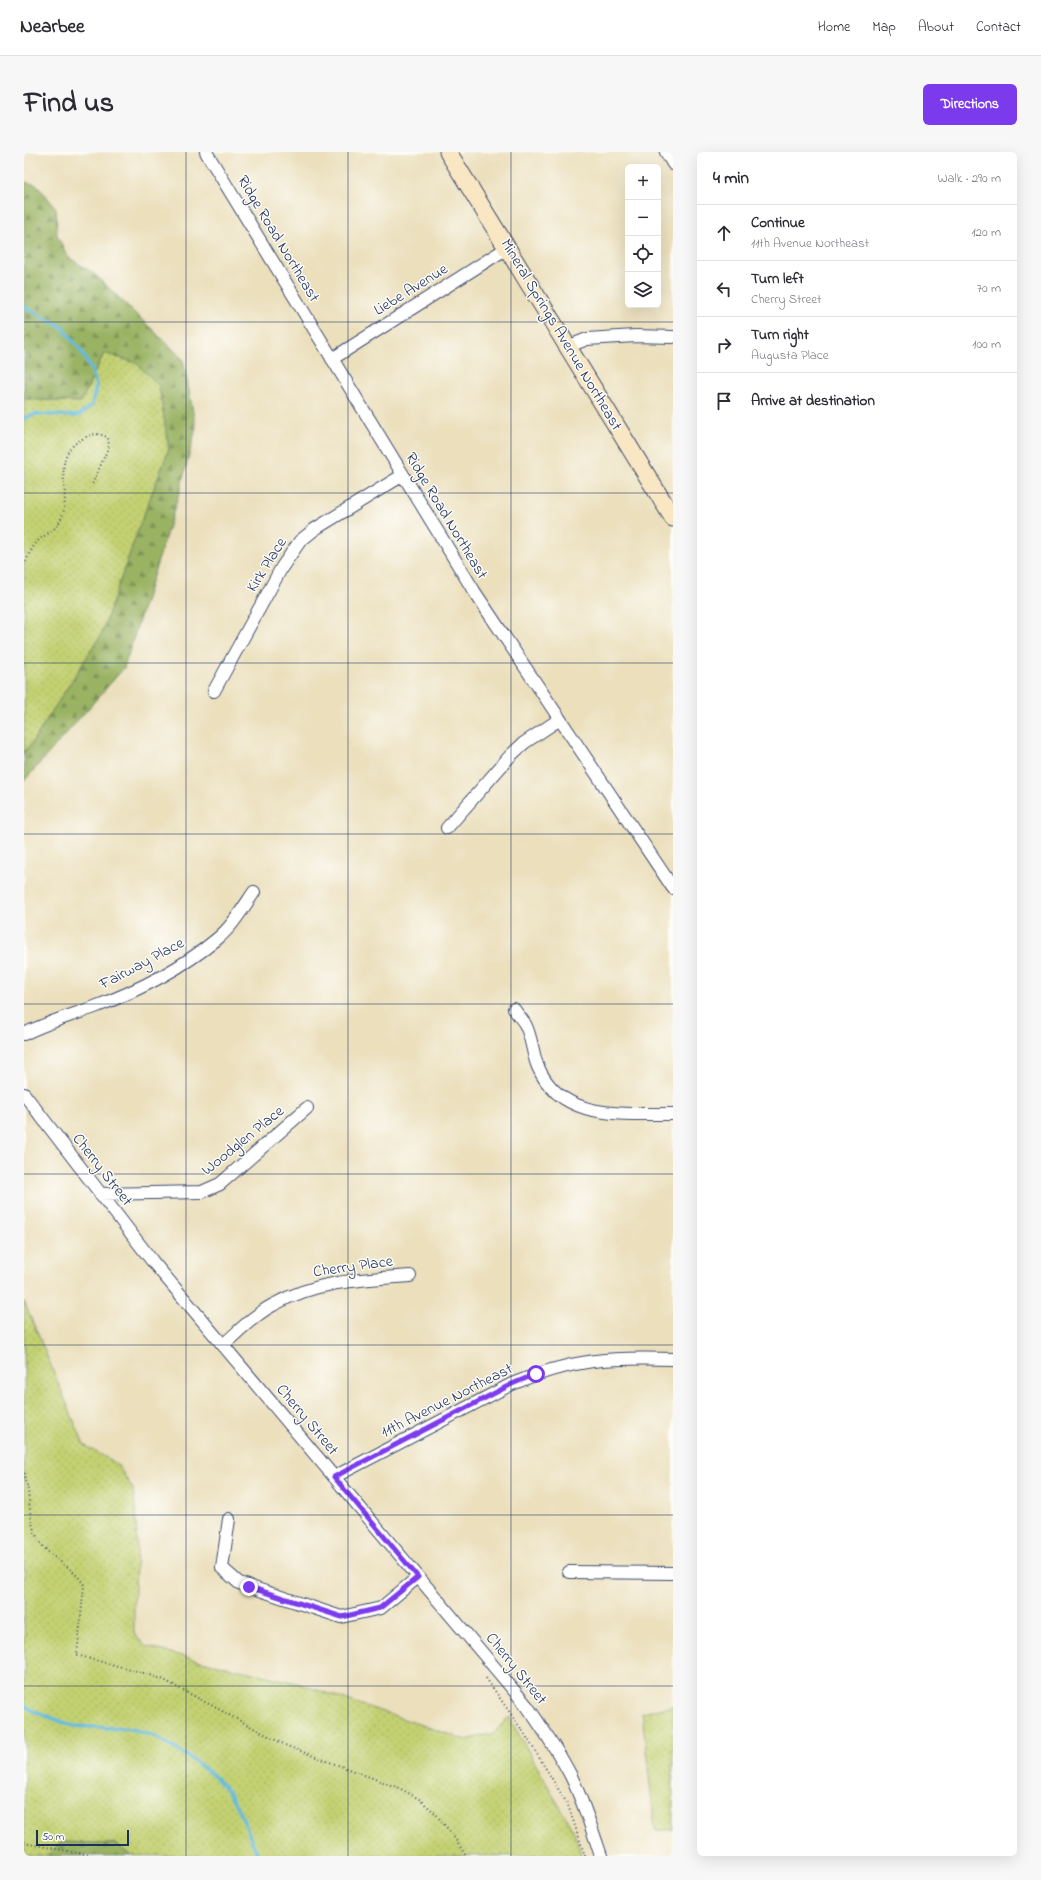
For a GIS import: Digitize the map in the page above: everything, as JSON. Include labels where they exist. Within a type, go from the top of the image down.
[{"type":"main road","name":"Mineral Springs Avenue Northeast","points":[[448,152],[567,348],[673,518]]},
{"type":"street","name":"Ridge Road Northeast","points":[[206,152],[474,591],[673,888]]},
{"type":"street","points":[[666,152],[673,164]]},
{"type":"street","name":"Liebe Avenue","points":[[332,359],[507,248]]},
{"type":"street","points":[[567,348],[587,339],[636,336],[673,337]]},
{"type":"street","name":"Kirk Place","points":[[214,691],[282,567],[300,541],[315,528],[403,475]]},
{"type":"street","points":[[447,828],[510,756],[524,743],[560,719]]},
{"type":"street","name":"Fairway Place","points":[[24,1034],[37,1027],[126,994],[158,978],[218,939],[239,914],[254,892]]},
{"type":"street","points":[[514,1009],[525,1024],[533,1054],[547,1082],[559,1094],[572,1103],[585,1109],[601,1112],[673,1114]]},
{"type":"street","name":"Cherry Street","points":[[24,1094],[153,1262],[527,1706],[551,1740],[571,1776],[587,1815],[601,1856]]},
{"type":"street","name":"Woodglen Place","points":[[100,1194],[202,1192],[211,1189],[220,1184],[307,1108]]},
{"type":"street","name":"Cherry Place","points":[[223,1346],[253,1318],[294,1294],[316,1287],[338,1283],[410,1276]]},
{"type":"street","name":"11th Avenue Northeast","points":[[334,1477],[512,1384],[536,1374],[587,1361],[613,1358],[673,1359]]},
{"type":"street","points":[[229,1519],[222,1568],[239,1583],[342,1617],[380,1608],[418,1577]]},
{"type":"street","points":[[569,1572],[673,1573]]},
{"type":"path","points":[[24,565],[38,540],[56,526],[62,512],[66,492],[63,459],[70,448],[92,434],[102,434],[108,438],[109,446],[92,485]]},
{"type":"path","points":[[24,1473],[28,1484],[29,1507],[33,1527],[40,1542],[59,1562],[79,1576],[84,1585],[77,1655],[113,1666],[144,1672],[164,1680],[287,1746],[398,1788],[419,1799],[435,1813],[451,1833],[466,1856]]},
{"type":"path","points":[[24,1843],[95,1856]]},
{"type":"green space","points":[[24,182],[37,185],[56,208],[57,235],[68,257],[93,273],[183,359],[196,428],[179,494],[124,668],[24,781],[24,752],[32,743],[101,635],[138,530],[169,449],[159,386],[136,363],[104,353],[81,402],[24,399]]},
{"type":"green space","points":[[104,353],[136,363],[159,386],[169,449],[138,530],[101,635],[32,743],[24,752],[24,399],[81,402]]},
{"type":"green space","points":[[24,1301],[84,1445],[117,1464],[133,1489],[136,1515],[137,1552],[134,1633],[145,1646],[197,1660],[297,1683],[466,1740],[493,1733],[509,1717],[573,1830],[582,1856],[132,1856],[115,1844],[61,1842],[47,1856],[24,1856]]},
{"type":"green space","points":[[673,1706],[673,1830],[655,1830],[642,1713]]},
{"type":"green space","points":[[61,1842],[115,1844],[132,1856],[47,1856]]},
{"type":"waterway","points":[[24,307],[62,327],[81,351],[92,370],[96,386],[92,405],[78,416],[36,414],[24,418]]},
{"type":"waterway","points":[[24,1705],[34,1711],[73,1726],[132,1729],[154,1736],[192,1759],[214,1776],[231,1796],[243,1819],[258,1856]]},
{"type":"route","points":[[249,1587],[342,1617],[380,1608],[418,1577],[334,1477],[512,1384],[536,1374]]}]
